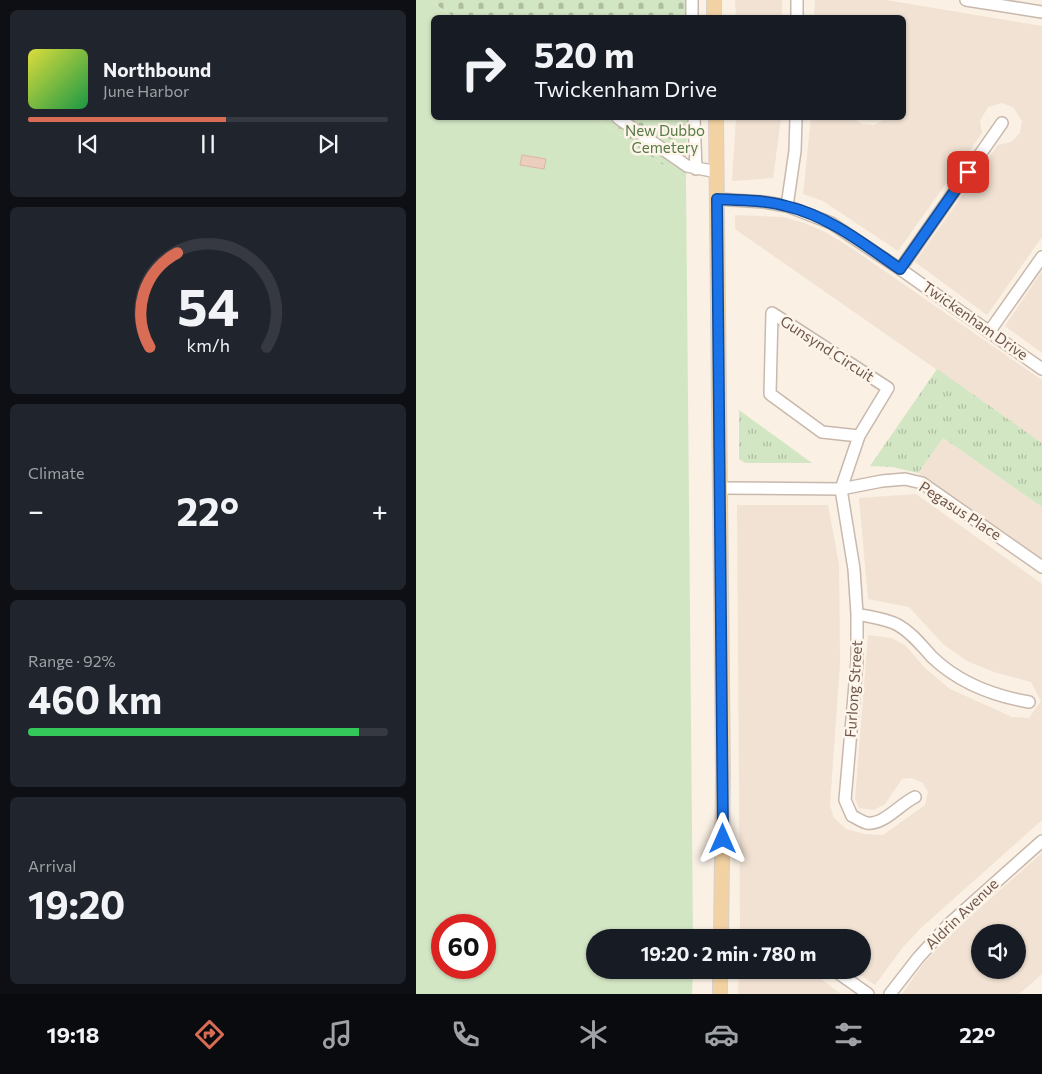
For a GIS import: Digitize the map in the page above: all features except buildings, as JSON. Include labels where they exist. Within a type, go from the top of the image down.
[{"type":"main road","points":[[714,0],[714,15]]},
{"type":"main road","points":[[716,120],[723,775],[721,929]]},
{"type":"main road","points":[[720,979],[720,994]]},
{"type":"street","points":[[692,0],[692,15]]},
{"type":"street","points":[[797,0],[797,15]]},
{"type":"street","points":[[966,0],[1042,12]]},
{"type":"street","points":[[625,120],[687,166],[717,172]]},
{"type":"street","points":[[694,120],[696,169]]},
{"type":"street","points":[[787,206],[795,151],[796,120]]},
{"type":"street","points":[[900,269],[1002,123]]},
{"type":"street","name":"Twickenham Drive","points":[[717,199],[764,202],[787,206],[831,223],[1042,369]]},
{"type":"street","points":[[990,332],[1042,257]]},
{"type":"street","name":"Gunsynd Circuit","points":[[841,489],[859,436],[888,388],[772,313],[770,394],[822,432],[859,436]]},
{"type":"street","name":"Pegasus Place","points":[[720,488],[841,489],[882,481],[905,479],[922,483],[1042,567]]},
{"type":"street","name":"Furlong Street","points":[[841,489],[854,569],[858,661],[845,800],[852,816],[866,823],[879,822],[915,797]]},
{"type":"street","points":[[857,614],[896,624],[914,636],[933,658],[958,676],[985,690],[1015,700],[1029,702]]},
{"type":"street","name":"Aldrin Avenue","points":[[890,994],[918,958],[949,924],[1042,841]]},
{"type":"street","points":[[847,979],[868,994]]},
{"type":"shaded area","points":[[735,0],[782,0],[782,15],[736,15]]},
{"type":"shaded area","points":[[815,0],[886,0],[1042,26],[1042,237],[987,315],[915,262],[998,145],[1011,142],[1020,133],[1022,121],[1013,107],[1002,103],[988,107],[980,121],[982,133],[898,251],[823,201],[803,194],[811,120],[856,120],[862,124],[874,125],[883,120],[906,120],[906,15],[814,15]]},
{"type":"shaded area","points":[[736,120],[781,120],[773,178],[732,181]]},
{"type":"shaded area","points":[[735,215],[783,217],[825,232],[850,247],[1042,380],[1042,443],[735,229]]},
{"type":"shaded area","points":[[1042,271],[1042,353],[1005,326]]},
{"type":"shaded area","points":[[943,438],[1042,507],[1042,561],[918,473]]},
{"type":"shaded area","points":[[916,494],[1042,584],[1042,820],[922,927],[903,947],[875,985],[866,979],[871,979],[871,929],[740,929],[737,505],[828,505],[839,564],[840,663],[830,805],[834,818],[846,829],[865,834],[883,835],[925,805],[928,792],[923,783],[911,778],[902,779],[885,804],[874,810],[859,808],[855,799],[868,635],[891,638],[905,645],[925,668],[950,689],[1012,717],[1029,718],[1041,701],[1031,682],[994,672],[967,661],[943,644],[909,607],[868,599],[859,498]]},
{"type":"shaded area","points":[[1042,853],[1042,974],[1019,994],[902,994],[924,963],[956,929]]},
{"type":"shaded area","points":[[739,979],[821,979],[841,994],[738,994]]},
{"type":"green space","points":[[416,0],[429,0],[451,15],[431,15],[431,120],[599,120],[686,181],[693,929],[586,929],[586,979],[693,979],[692,994],[416,994]]},
{"type":"green space","points":[[429,0],[686,0],[686,15],[451,15]]},
{"type":"green space","name":"New Dubbo Cemetery","points":[[599,120],[687,120],[686,181]]},
{"type":"green space","points":[[937,369],[1042,443],[1042,507],[943,438],[918,473],[892,467],[870,466]]},
{"type":"green space","points":[[739,410],[812,463],[745,463],[739,459]]},
{"type":"route","points":[[723,839],[717,199],[764,202],[787,206],[808,213],[831,223],[856,238],[900,269],[968,172]]}]
